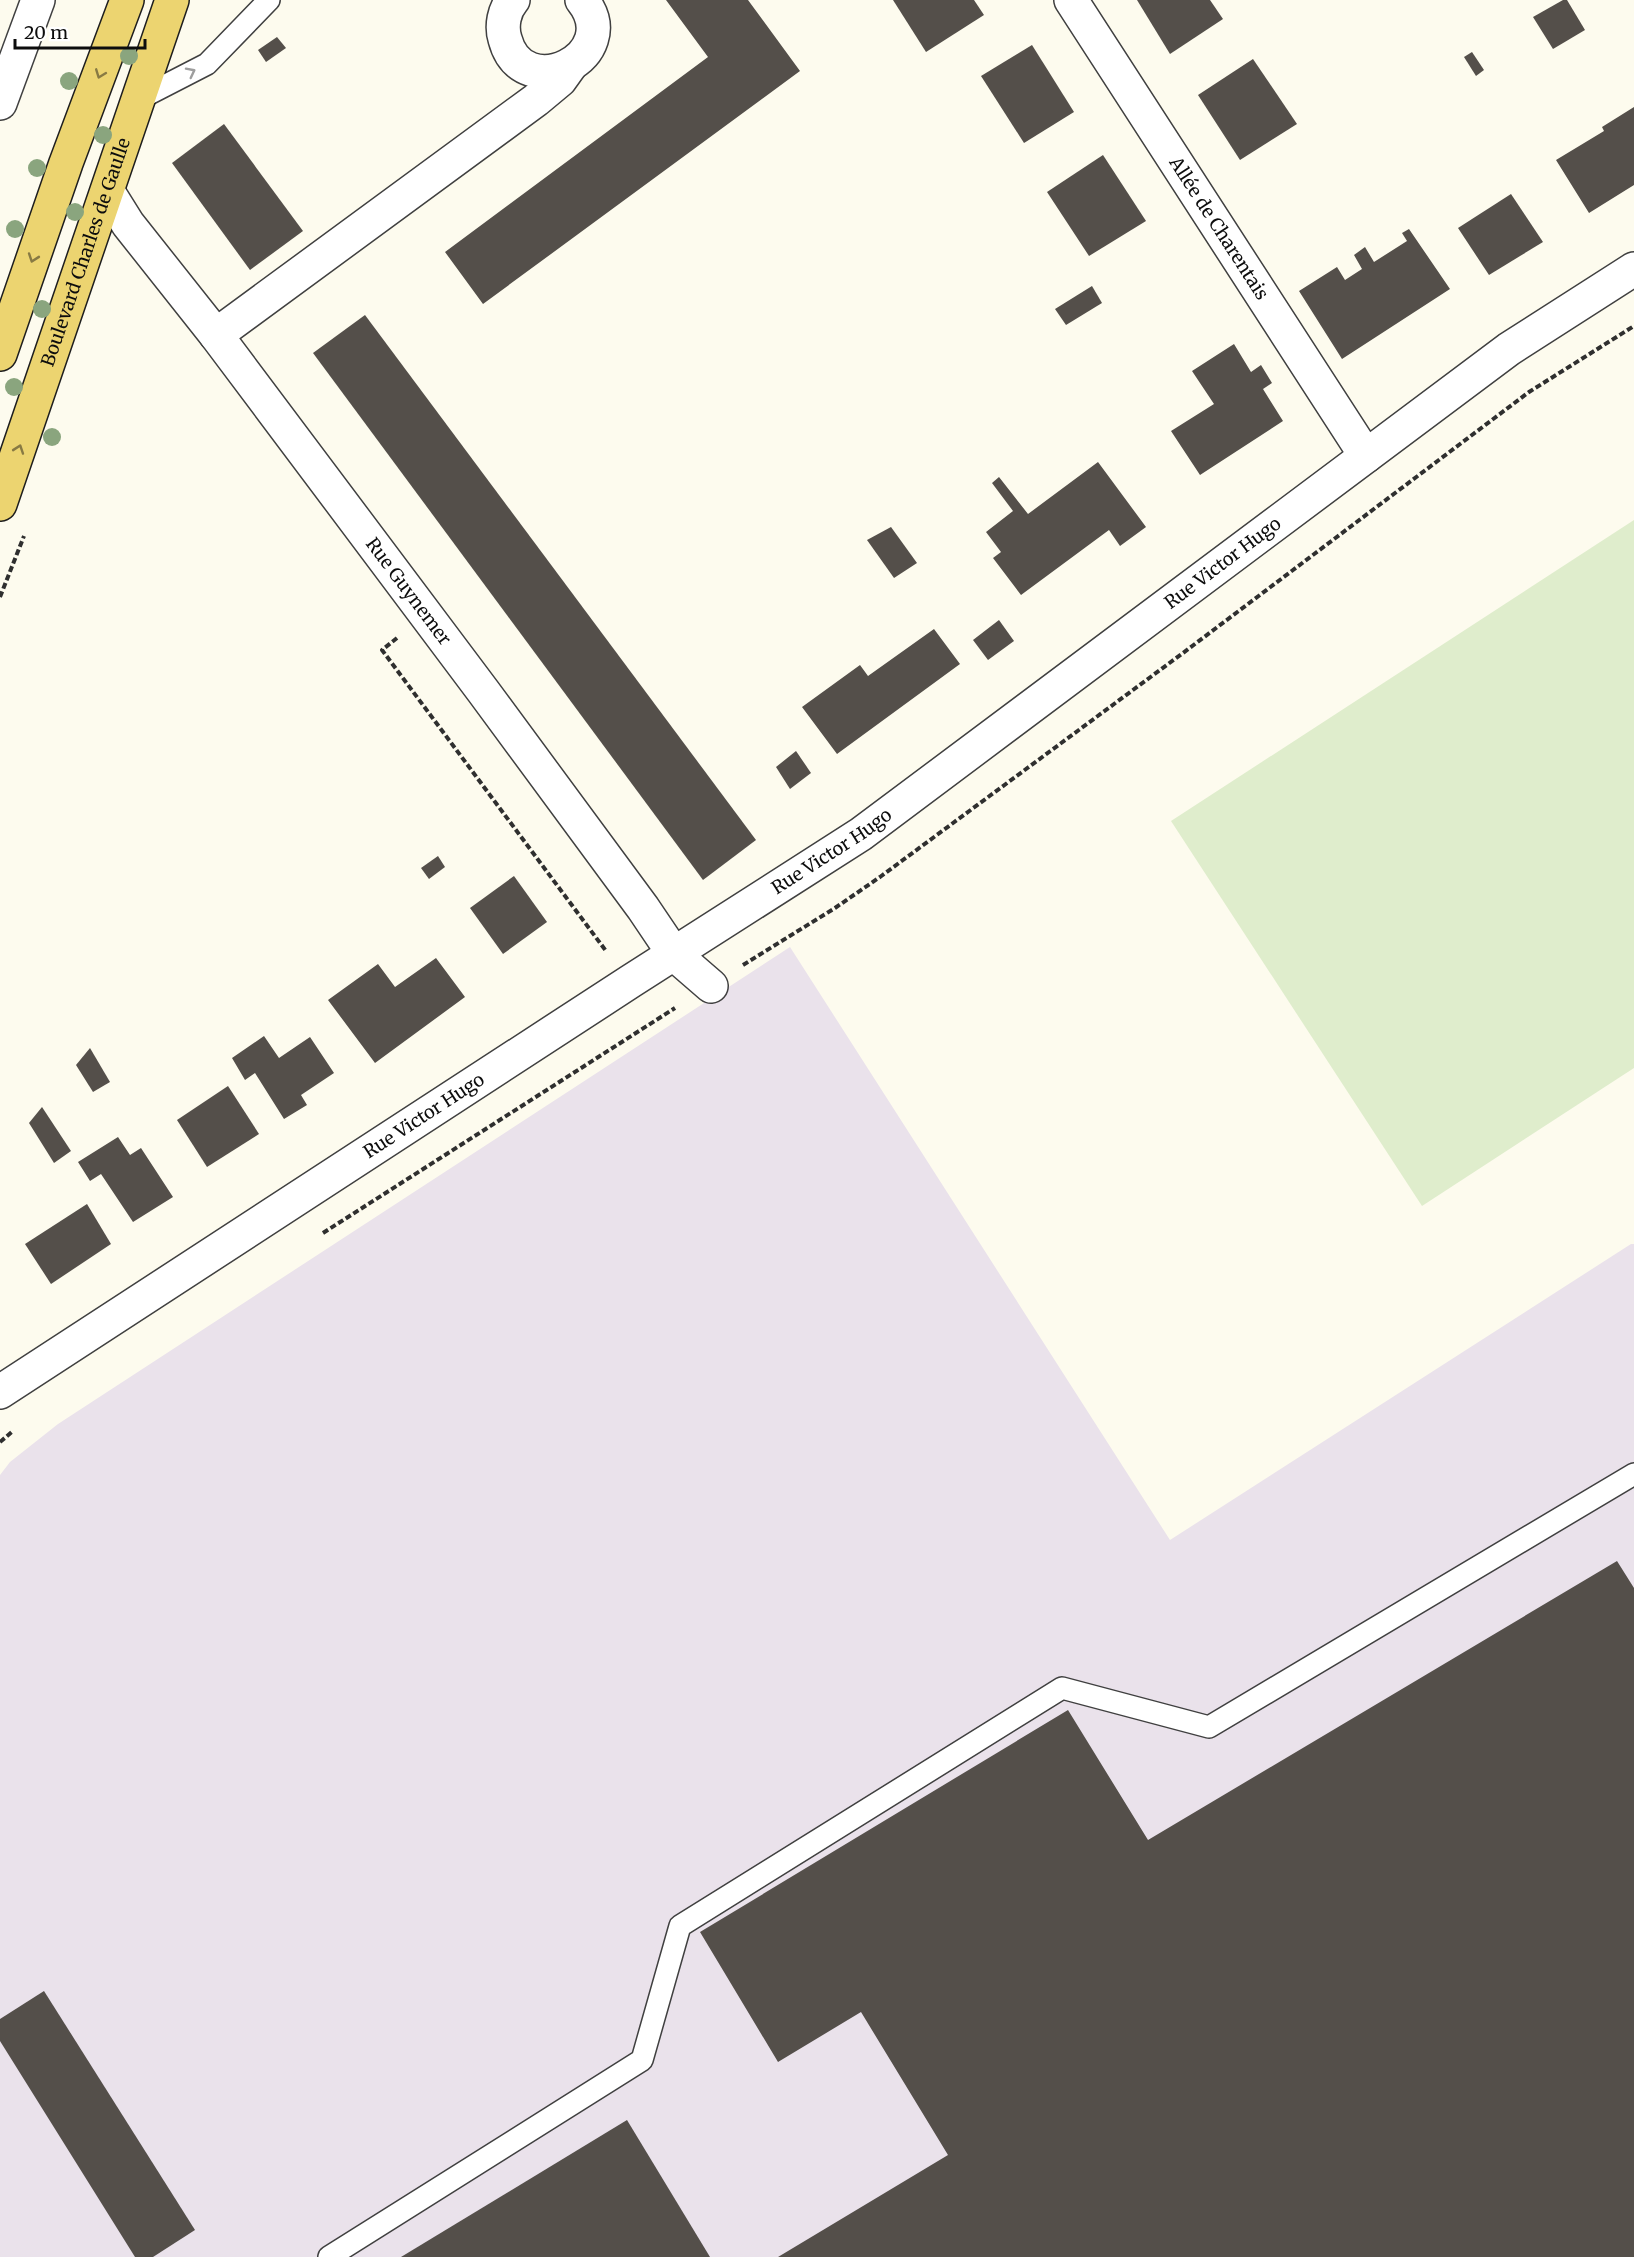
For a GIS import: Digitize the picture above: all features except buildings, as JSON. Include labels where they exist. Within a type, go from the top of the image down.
[{"type":"main road","points":[[0,354],[66,164],[128,0]]},
{"type":"main road","name":"Boulevard Charles de Gaulle","points":[[0,504],[172,0]]},
{"type":"street","points":[[0,103],[38,0]]},
{"type":"street","points":[[513,0],[506,12],[503,30],[507,48],[527,67],[544,72],[562,70],[580,59],[591,39],[591,15],[582,0]]},
{"type":"street","name":"Allée de Charentais","points":[[1071,0],[1366,456]]},
{"type":"street","points":[[216,335],[536,100],[560,80],[570,66]]},
{"type":"street","name":"Rue Guynemer","points":[[108,192],[128,224],[216,335],[427,615],[643,908],[674,954],[711,986]]},
{"type":"street","name":"Rue Victor Hugo","points":[[0,1392],[869,828],[1509,349],[1634,269]]},
{"type":"lane","points":[[139,99],[207,63],[269,0]]},
{"type":"lane","points":[[329,2257],[642,2060],[680,1926],[1062,1688],[1209,1727],[1634,1474]]},
{"type":"path","points":[[427,615],[382,650],[597,941],[631,981]]},
{"type":"shaded area","points":[[790,947],[1170,1540],[1634,1244],[1634,2257],[0,2257],[0,1475],[10,1462],[58,1424]]},
{"type":"green space","points":[[1634,520],[1634,1068],[1422,1206],[1171,821]]}]
